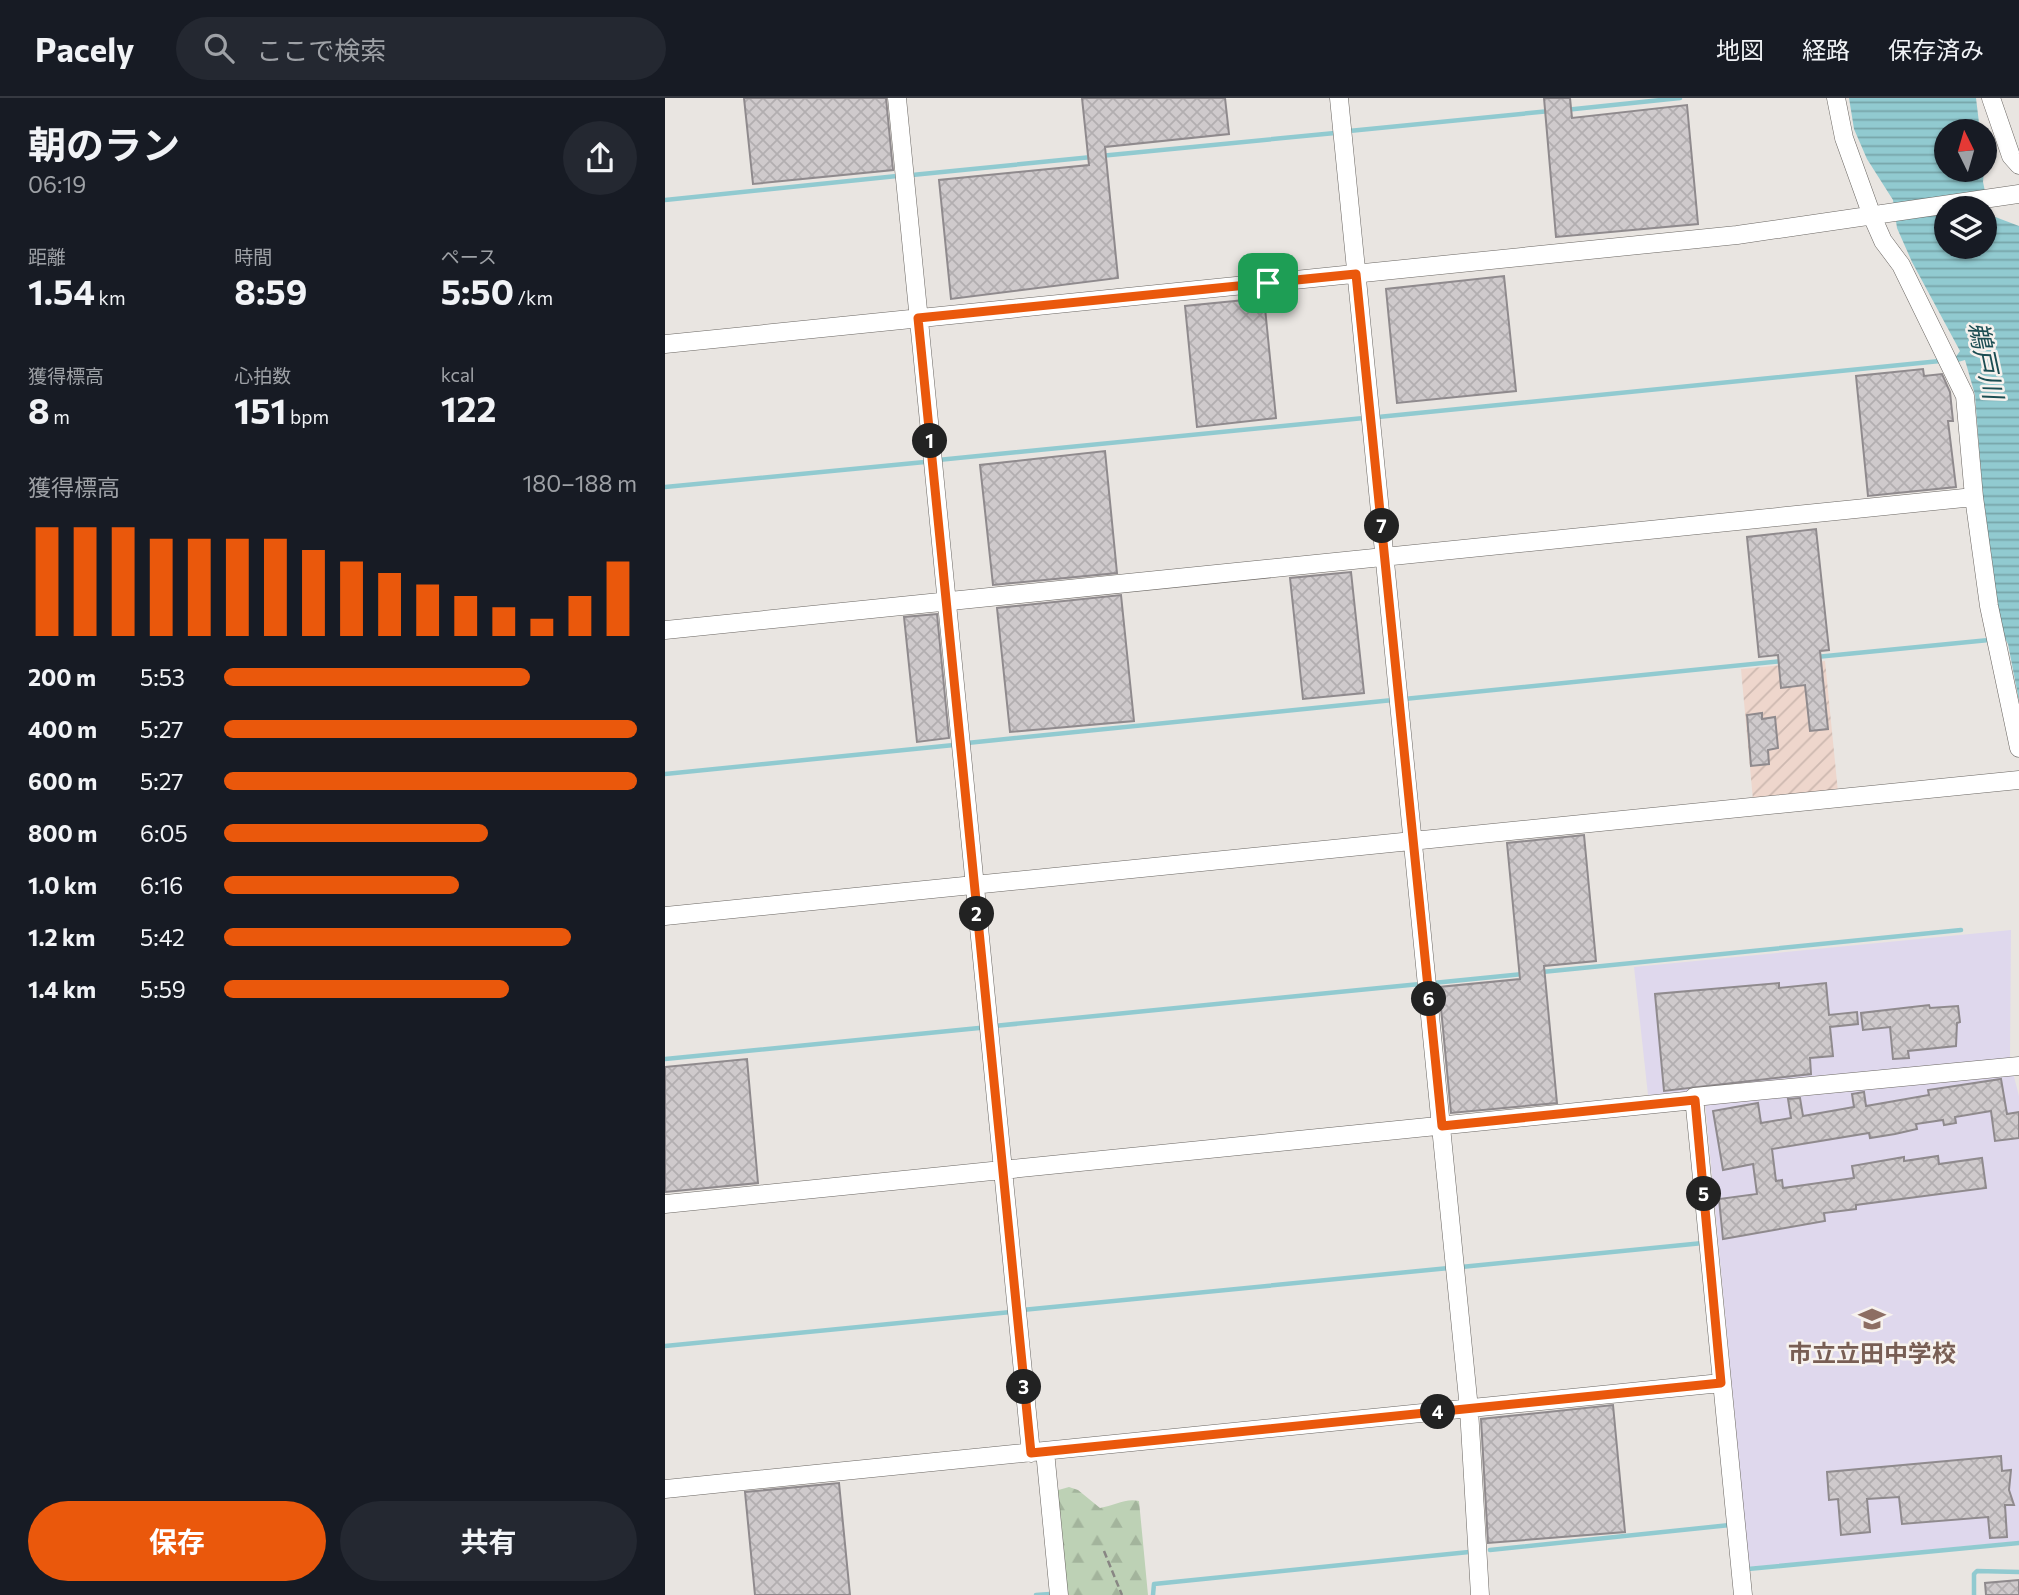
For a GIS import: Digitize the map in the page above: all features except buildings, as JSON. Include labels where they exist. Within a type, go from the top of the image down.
[{"type":"street","points":[[897,98],[1003,1169],[1038,1452],[1059,1595]]},
{"type":"street","points":[[1339,98],[1469,1409],[1481,1595]]},
{"type":"street","points":[[1836,98],[1845,138],[1880,215],[1883,241],[1913,289],[1965,396],[1974,497],[1989,606],[2019,748]]},
{"type":"street","points":[[1991,98],[2011,156],[2019,165]]},
{"type":"street","points":[[665,344],[1737,235],[2019,194]]},
{"type":"street","points":[[665,629],[1974,497]]},
{"type":"street","points":[[665,916],[2019,780]]},
{"type":"street","points":[[1743,1595],[1694,1097],[2019,1066]]},
{"type":"street","points":[[665,1204],[1695,1100]]},
{"type":"street","points":[[665,1489],[1721,1383]]},
{"type":"path","points":[[1104,1551],[1122,1595]]},
{"type":"shaded area","points":[[1825,661],[1838,792],[1753,800],[1741,669]]},
{"type":"shaded area","name":"市立立田中学校","points":[[2011,930],[2010,1061],[2019,1096],[2019,1541],[1749,1567],[1704,1091],[1648,1095],[1634,967]]},
{"type":"green space","points":[[1069,1487],[1078,1490],[1100,1508],[1124,1501],[1139,1501],[1148,1595],[1069,1595],[1065,1591],[1055,1491]]},
{"type":"water","name":"鵜戸川","points":[[1849,98],[1976,98],[1979,119],[1934,119],[1934,182],[1983,182],[1986,196],[1934,196],[1934,259],[1997,259],[1997,218],[2019,226],[2019,701],[2008,644],[2000,629],[1984,513],[1975,395],[1965,360],[1958,362],[1955,358],[1960,351],[1912,262],[1897,228],[1893,200],[1867,159],[1854,129]]},
{"type":"waterway","points":[[1565,110],[1680,98]]},
{"type":"waterway","points":[[1349,131],[1550,111]]},
{"type":"waterway","points":[[1100,156],[1335,133]]},
{"type":"waterway","points":[[912,175],[1092,157]]},
{"type":"waterway","points":[[665,200],[897,176]]},
{"type":"waterway","points":[[1378,417],[1940,361]]},
{"type":"waterway","points":[[938,460],[1364,418]]},
{"type":"waterway","points":[[665,487],[925,462]]},
{"type":"waterway","points":[[1816,657],[1989,640]]},
{"type":"waterway","points":[[1404,699],[1783,661]]},
{"type":"waterway","points":[[967,743],[1393,700]]},
{"type":"waterway","points":[[665,774],[954,745]]},
{"type":"waterway","points":[[1542,972],[1961,930]]},
{"type":"waterway","points":[[1433,983],[1523,974]]},
{"type":"waterway","points":[[994,1026],[1420,984]]},
{"type":"waterway","points":[[665,1059],[979,1028]]},
{"type":"waterway","points":[[1461,1267],[1703,1243]]},
{"type":"waterway","points":[[1022,1310],[1449,1268]]},
{"type":"waterway","points":[[665,1346],[1011,1312]]},
{"type":"waterway","points":[[1490,1550],[1730,1525]]},
{"type":"waterway","points":[[1747,1565],[1748,1569],[2019,1543]]},
{"type":"waterway","points":[[1153,1595],[1154,1584],[1469,1552]]},
{"type":"waterway","points":[[1974,1595],[1974,1574],[1977,1571],[2019,1572]]},
{"type":"waterway","points":[[1036,1595],[1050,1594]]},
{"type":"place","name":"市立立田中学校","points":[[1872,1319]]},
{"type":"route","points":[[1356,274],[1442,1126],[1695,1100],[1721,1383],[1031,1453],[918,318],[1268,283],[1356,274]]}]
